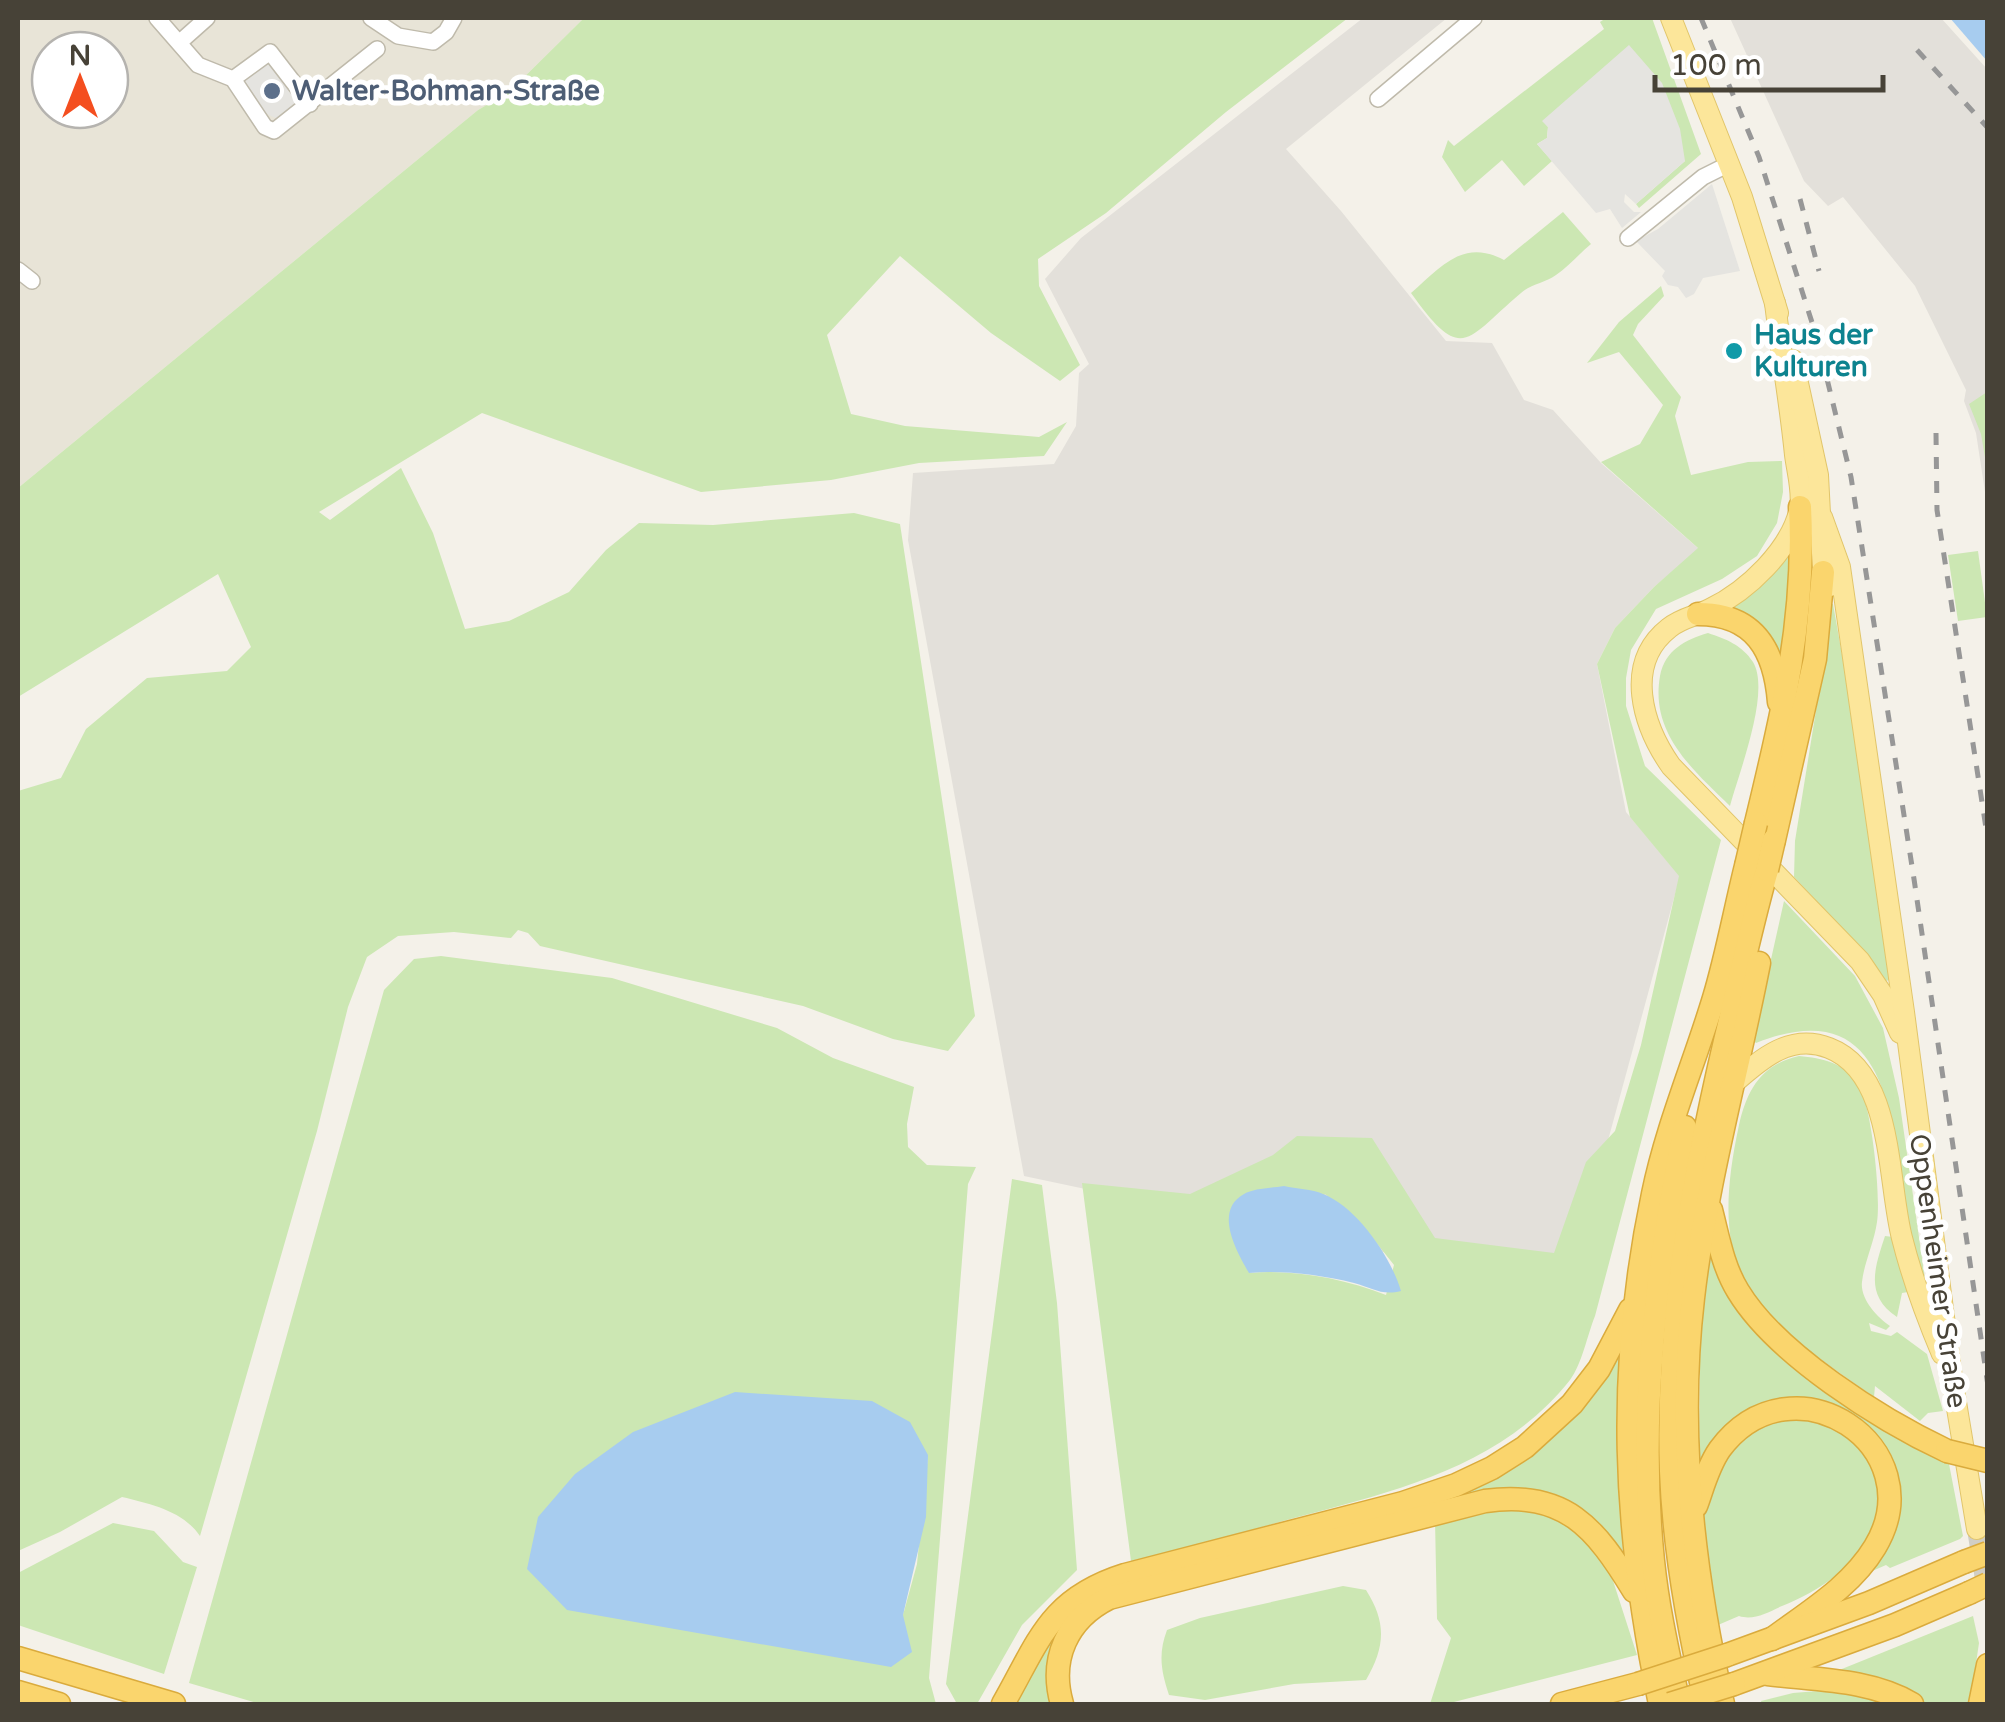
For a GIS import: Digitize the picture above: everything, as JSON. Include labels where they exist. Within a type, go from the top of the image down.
[{"type":"highway","points":[[1728,1694],[1700,1594],[1687,1442],[1688,1361],[1693,1300],[1709,1203],[1762,948],[1756,823],[1781,720],[1811,512]]},
{"type":"highway","points":[[1660,1704],[1639,1600],[1628,1482],[1634,1303],[1665,1146],[1774,840],[1815,659],[1823,572]]},
{"type":"highway","points":[[1698,614],[1732,619],[1760,640],[1774,666],[1781,720]]},
{"type":"highway","points":[[1706,1704],[1688,1628],[1675,1526],[1672,1358],[1683,1248],[1703,1137],[1761,876]]},
{"type":"highway","points":[[1679,1704],[1653,1564],[1646,1476],[1646,1398],[1664,1239],[1709,1016]]},
{"type":"highway","points":[[1709,1203],[1730,1274],[1770,1331],[1842,1388],[1920,1438],[1947,1451],[1988,1461]]},
{"type":"highway","points":[[1004,1704],[1051,1622],[1068,1602],[1088,1589],[1125,1575],[1432,1494],[1509,1458],[1556,1421],[1583,1391],[1634,1303]]},
{"type":"highway","points":[[1693,1514],[1720,1450],[1737,1432],[1765,1414],[1796,1408],[1824,1411],[1852,1426],[1872,1447],[1885,1475],[1888,1500],[1876,1546],[1855,1574],[1772,1639]]},
{"type":"highway","points":[[1062,1704],[1057,1674],[1064,1642],[1084,1615],[1109,1598],[1485,1501],[1524,1498],[1566,1510],[1606,1547],[1639,1600]]},
{"type":"highway","points":[[1562,1704],[1727,1655],[1988,1553]]},
{"type":"highway","points":[[1670,1704],[1728,1694],[1765,1674],[1978,1588]]},
{"type":"highway","points":[[18,1658],[164,1702]]},
{"type":"highway","points":[[1980,1704],[1988,1666]]},
{"type":"highway","points":[[1765,1674],[1863,1686],[1912,1704]]},
{"type":"highway","points":[[18,1692],[59,1704]]},
{"type":"main road","points":[[1671,18],[1760,247],[1775,303],[1823,572],[1846,620]]},
{"type":"main road","points":[[1811,512],[1765,567],[1740,590],[1670,627],[1649,652],[1642,686],[1650,730],[1671,766],[1860,961],[1894,1018],[1910,1072]]},
{"type":"main road","points":[[1811,512],[1840,567],[1910,1072]]},
{"type":"main road","points":[[1736,1082],[1768,1054],[1801,1044],[1835,1050],[1862,1070],[1880,1115],[1901,1235],[1914,1283],[1952,1378]]},
{"type":"main road","name":"Oppenheimer Straße","points":[[1910,1072],[1977,1529]]},
{"type":"street","points":[[158,18],[198,65],[233,78],[265,127],[274,130],[377,49]]},
{"type":"street","points":[[180,42],[206,18]]},
{"type":"street","points":[[371,18],[398,36],[433,42],[446,32],[454,18]]},
{"type":"street","points":[[1378,99],[1474,18]]},
{"type":"street","points":[[233,78],[270,52],[310,104]]},
{"type":"street","points":[[1628,238],[1703,177],[1729,164]]},
{"type":"street","points":[[18,270],[32,282]]},
{"type":"shaded area","points":[[18,18],[584,18],[509,92],[478,110],[18,488]]},
{"type":"shaded area","points":[[1363,18],[1447,18],[1286,149],[1446,341],[1492,343],[1524,400],[1553,410],[1601,463],[1699,549],[1654,587],[1615,628],[1597,664],[1626,812],[1680,876],[1567,1291],[1024,1176],[908,540],[913,473],[1054,464],[1076,426],[1079,373],[1089,364],[1045,279],[1081,238]]},
{"type":"shaded area","points":[[1730,18],[1941,18],[1987,69],[1987,505],[1976,433],[1964,401],[1966,390],[1915,286],[1843,197],[1828,206],[1804,181]]},
{"type":"shaded area","points":[[1629,45],[1662,83],[1680,129],[1685,161],[1636,204],[1625,194],[1624,202],[1634,212],[1641,212],[1622,228],[1610,209],[1596,213],[1537,144],[1547,138],[1548,127],[1542,121]]},
{"type":"shaded area","name":"Walter-Bohman-Straße","points":[[271,58],[304,100],[278,119],[267,114],[241,82]]},
{"type":"shaded area","points":[[1712,184],[1740,271],[1703,278],[1694,294],[1686,298],[1678,287],[1668,285],[1662,276],[1665,271],[1636,241],[1658,229]]},
{"type":"green space","points":[[584,18],[1348,18],[1226,112],[1106,213],[1038,259],[1039,286],[1080,365],[1060,381],[991,333],[900,256],[827,335],[851,414],[905,426],[1039,437],[1067,422],[1044,456],[919,463],[831,480],[701,492],[482,413],[319,512],[330,520],[401,468],[433,533],[465,629],[509,621],[569,592],[606,550],[639,523],[713,525],[854,513],[900,524],[975,1016],[948,1051],[893,1039],[803,1006],[540,946],[528,933],[518,930],[511,938],[454,932],[398,936],[367,957],[348,1007],[317,1131],[200,1536],[175,1515],[122,1497],[18,1551],[18,791],[61,778],[86,729],[147,678],[227,671],[251,647],[218,574],[18,697],[18,488],[478,110],[509,92]]},
{"type":"green space","points":[[1606,18],[1652,18],[1701,154],[1639,208],[1636,204],[1685,161],[1543,121],[1548,127],[1547,138],[1537,144],[1552,161],[1524,186],[1502,160],[1465,192],[1442,157],[1448,140],[1454,146],[1604,29],[1600,22]]},
{"type":"green space","points":[[1563,212],[1591,244],[1556,275],[1525,290],[1465,338],[1442,330],[1411,293],[1443,265],[1464,254],[1476,252],[1504,260]]},
{"type":"green space","points":[[1661,286],[1664,296],[1633,335],[1681,397],[1675,416],[1691,475],[1748,462],[1782,461],[1783,492],[1777,523],[1757,556],[1722,579],[1656,609],[1631,650],[1626,706],[1645,766],[1721,840],[1581,1358],[1570,1380],[1542,1410],[1479,1455],[1444,1471],[1370,1497],[1131,1561],[1082,1183],[1190,1194],[1273,1155],[1297,1136],[1372,1138],[1435,1238],[1554,1253],[1586,1162],[1615,1131],[1641,1045],[1679,876],[1630,817],[1597,664],[1615,628],[1698,548],[1601,462],[1640,444],[1663,405],[1619,352],[1587,363],[1619,322]],"holes":[[[1325,1194],[1360,1222],[1394,1265],[1386,1295],[1319,1276],[1249,1273]]]},
{"type":"green space","points":[[1987,392],[1988,469],[1981,434],[1969,404]]},
{"type":"green space","points":[[1792,550],[1781,656],[1760,626],[1726,608]]},
{"type":"green space","points":[[1978,551],[1987,617],[1958,621],[1948,555]]},
{"type":"green space","points":[[1829,604],[1833,604],[1854,722],[1892,980],[1884,981],[1864,952],[1794,877],[1795,841]]},
{"type":"green space","points":[[1708,633],[1744,651],[1758,675],[1756,712],[1730,806],[1677,749],[1661,715],[1660,676],[1666,659],[1684,643]]},
{"type":"green space","points":[[1784,901],[1855,976],[1883,1028],[1899,1098],[1926,1286],[1907,1228],[1890,1114],[1879,1080],[1862,1053],[1837,1035],[1803,1031],[1756,1043],[1753,1040]]},
{"type":"green space","points":[[441,956],[612,978],[777,1028],[833,1058],[914,1087],[907,1124],[908,1147],[927,1165],[976,1167],[968,1184],[929,1678],[936,1704],[260,1704],[189,1683],[384,990],[414,959]],"holes":[[[928,1455],[917,1564],[903,1615]]]},
{"type":"green space","points":[[1799,1056],[1840,1067],[1854,1078],[1864,1096],[1878,1210],[1862,1288],[1870,1307],[1890,1326],[1886,1330],[1869,1323],[1871,1331],[1891,1336],[1897,1332],[1927,1354],[1943,1411],[1928,1413],[1920,1421],[1875,1386],[1874,1397],[1798,1341],[1749,1288],[1735,1258],[1729,1222],[1730,1178],[1742,1112],[1752,1089],[1766,1072]]},
{"type":"green space","points":[[1012,1179],[1042,1185],[1057,1303],[1077,1570],[1022,1625],[977,1704],[957,1704],[946,1684]]},
{"type":"green space","points":[[1885,1236],[1893,1237],[1908,1292],[1902,1293],[1897,1317],[1876,1290],[1876,1269]]},
{"type":"green space","points":[[1709,1253],[1732,1303],[1772,1348],[1863,1415],[1949,1464],[1963,1536],[1960,1539],[1890,1568],[1886,1565],[1870,1572],[1893,1471],[1796,1400],[1699,1464],[1700,1327]]},
{"type":"green space","points":[[1616,1355],[1620,1356],[1618,1435],[1623,1555],[1578,1509],[1540,1492],[1487,1493],[1415,1508],[1108,1592],[1079,1612],[1060,1638],[1050,1669],[1053,1704],[1011,1704],[1052,1632],[1064,1617],[1096,1593],[1117,1584],[1420,1506],[1486,1479],[1538,1446],[1569,1419]]},
{"type":"green space","points":[[1802,1415],[1846,1433],[1863,1447],[1881,1492],[1880,1514],[1872,1535],[1859,1554],[1823,1585],[1766,1613],[1739,1616],[1718,1625],[1703,1518],[1720,1463],[1763,1423]]},
{"type":"green space","points":[[1530,1504],[1571,1520],[1606,1559],[1637,1655],[1454,1702],[1430,1704],[1451,1638],[1437,1619],[1435,1520]]},
{"type":"green space","points":[[113,1523],[154,1531],[183,1562],[197,1567],[164,1674],[18,1625],[18,1573]]},
{"type":"green space","points":[[1343,1586],[1366,1590],[1378,1613],[1380,1646],[1366,1680],[1294,1684],[1205,1700],[1169,1695],[1162,1662],[1167,1630],[1200,1618]]},
{"type":"green space","points":[[1973,1616],[1979,1643],[1970,1704],[1922,1704],[1827,1675]]},
{"type":"green space","points":[[1851,1691],[1895,1704],[1761,1701],[1793,1693]]},
{"type":"water","points":[[1950,18],[1987,18],[1987,61]]},
{"type":"water","points":[[1284,1186],[1319,1192],[1348,1210],[1381,1249],[1401,1291],[1383,1292],[1302,1274],[1249,1273],[1230,1232],[1230,1211],[1235,1201],[1248,1192]]},
{"type":"water","points":[[735,1392],[872,1401],[910,1422],[928,1455],[926,1517],[903,1615],[912,1652],[891,1667],[567,1610],[527,1569],[538,1517],[575,1474],[633,1432]]},
{"type":"tunnel","points":[[1977,1529],[1988,1598]]},
{"type":"railway","points":[[1701,18],[1759,157],[1817,338],[1851,477],[1988,1386]]},
{"type":"railway","points":[[1917,50],[1988,128]]},
{"type":"railway","points":[[1800,199],[1819,271]]},
{"type":"railway","points":[[1936,433],[1937,510],[1988,841]]},
{"type":"place","name":"Walter-Bohman-Straße","points":[[272,91]]},
{"type":"place","name":"Haus der Kulturen","points":[[1734,351]]}]
